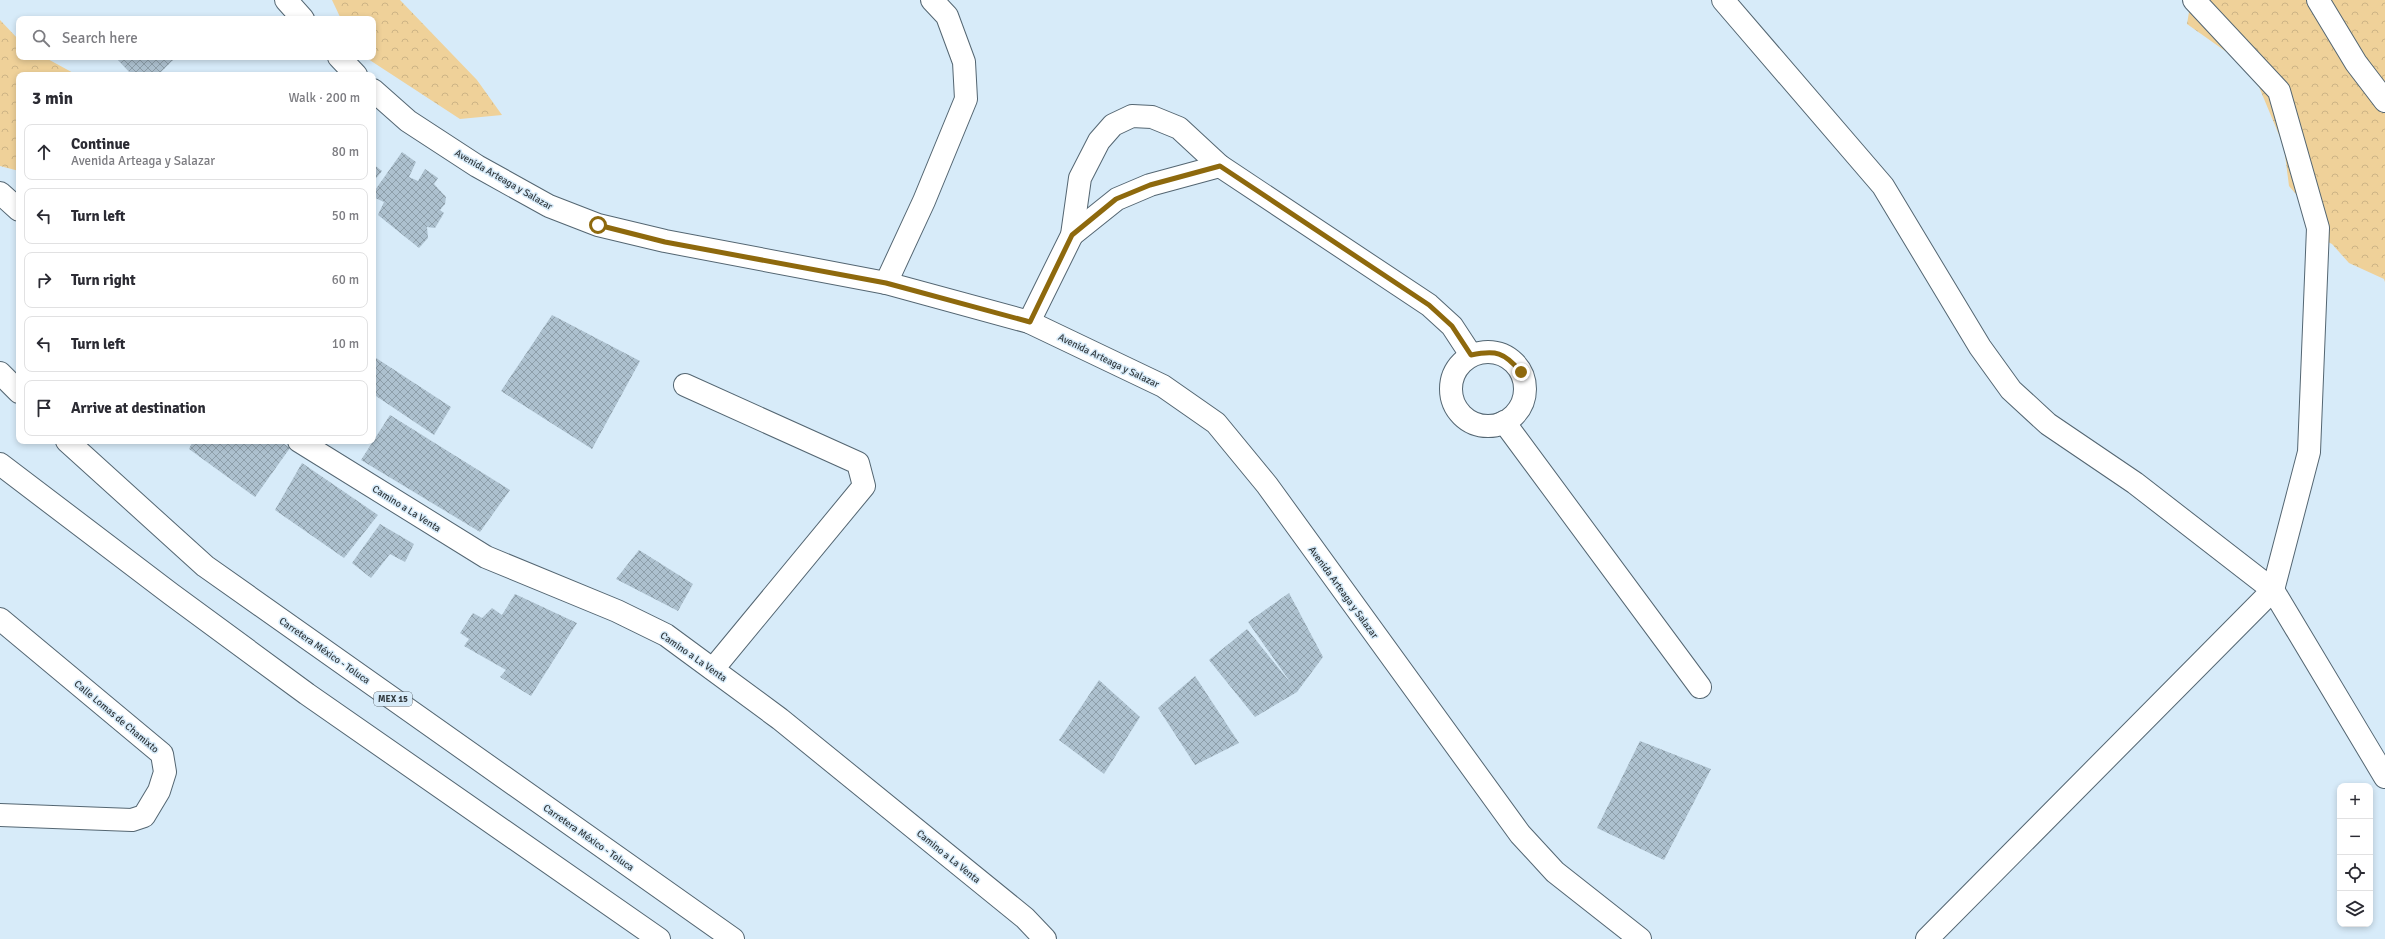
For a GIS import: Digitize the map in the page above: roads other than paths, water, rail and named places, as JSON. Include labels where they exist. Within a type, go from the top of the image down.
[{"type":"street","points":[[286,0],[300,16]]},
{"type":"street","points":[[886,283],[924,201],[966,99],[964,62],[947,16],[932,0]]},
{"type":"street","points":[[1723,0],[1883,186],[1980,347],[2011,390],[2048,424],[2135,484],[2273,590],[2385,777]]},
{"type":"street","points":[[1927,939],[2273,590],[2309,452],[2318,228],[2279,91],[2194,0]]},
{"type":"street","points":[[2318,0],[2356,63],[2385,101]]},
{"type":"street","points":[[342,60],[353,72]]},
{"type":"street","name":"Avenida Arteaga y Salazar","points":[[376,93],[408,121],[477,166],[549,206],[598,225],[665,242],[886,283],[1030,322],[1163,386],[1216,423],[1266,485],[1520,834],[1555,872],[1640,939]]},
{"type":"street","points":[[1030,322],[1072,235],[1080,178],[1099,141],[1113,125],[1132,116],[1152,116],[1179,128],[1220,166],[1429,305],[1452,326],[1471,355]]},
{"type":"street","points":[[1072,235],[1116,199],[1150,185],[1220,166]]},
{"type":"street","points":[[0,194],[16,207]]},
{"type":"street","points":[[1490,351],[1508,357],[1521,372],[1525,391],[1518,409],[1504,422],[1485,426],[1466,420],[1454,405],[1450,386],[1456,368],[1471,355],[1490,351]]},
{"type":"street","points":[[0,374],[16,389]]},
{"type":"street","points":[[685,386],[858,462],[864,486],[713,669]]},
{"type":"street","points":[[1504,422],[1700,687]]},
{"type":"street","name":"Carretera México - Toluca","points":[[71,444],[205,566],[733,939]]},
{"type":"street","name":"Camino a La Venta","points":[[304,444],[486,557],[617,611],[659,632],[713,669],[780,719],[1007,903],[1025,918],[1045,939]]},
{"type":"street","points":[[0,464],[170,594],[307,694],[659,939]]},
{"type":"street","name":"Calle Lomas de Chamixto","points":[[0,619],[162,754],[165,772],[159,792],[144,816],[132,820],[0,816]]}]
